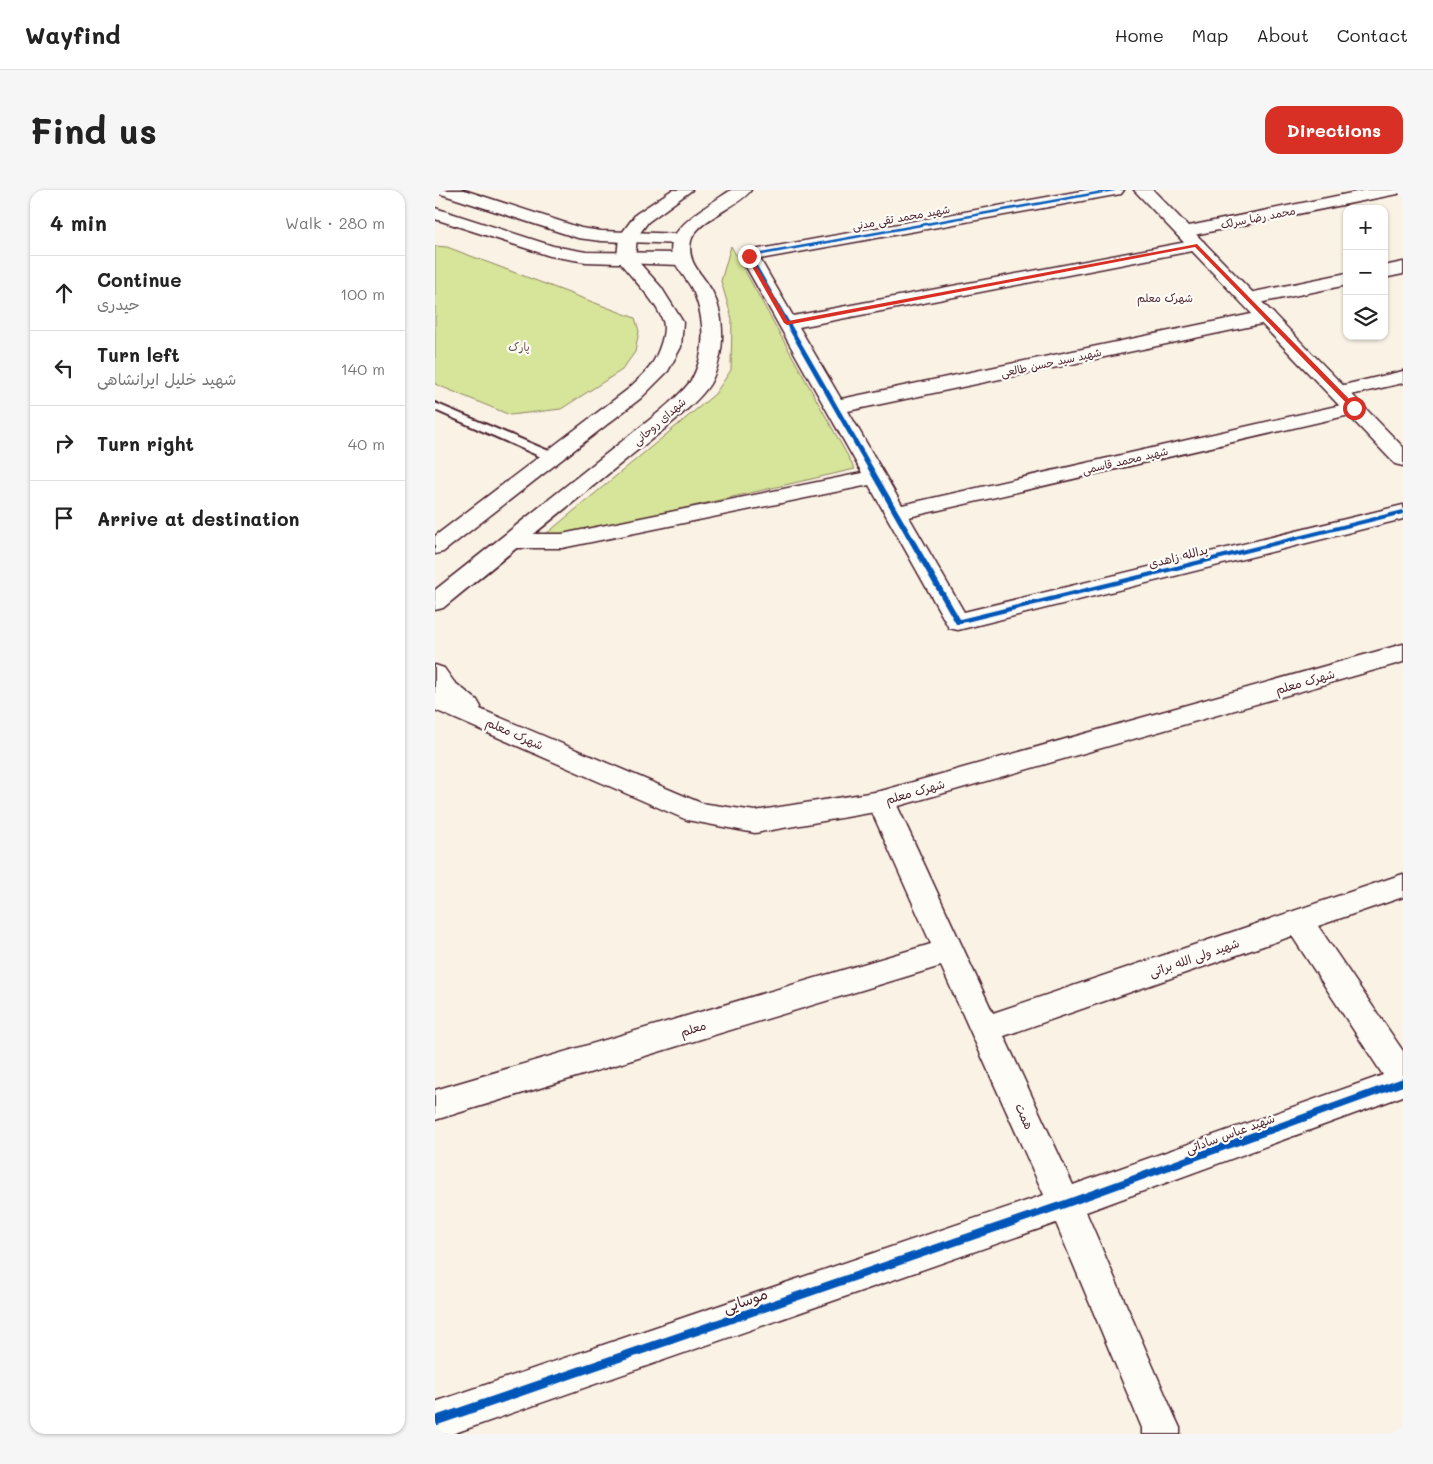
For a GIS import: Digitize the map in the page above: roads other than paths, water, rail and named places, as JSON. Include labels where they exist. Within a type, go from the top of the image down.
[{"type":"street","points":[[447,190],[578,233],[627,238],[682,249]]},
{"type":"street","points":[[435,547],[634,394],[658,371],[671,347],[673,322],[654,291],[635,271],[626,258],[627,238],[642,218],[683,190]]},
{"type":"street","points":[[682,249],[699,220],[742,190]]},
{"type":"street","name":"شهید محمد تقی مدنی","points":[[787,323],[749,256],[1115,190]]},
{"type":"street","points":[[1143,190],[1403,458]]},
{"type":"street","name":"محمد رضا سرلک","points":[[787,323],[1190,239],[1391,190]]},
{"type":"street","points":[[435,213],[550,251],[586,257],[626,258],[682,249]]},
{"type":"street","name":"شهدای روحانی","points":[[435,602],[642,436],[684,400],[702,380],[713,344],[712,325],[703,292],[682,249]]},
{"type":"street","points":[[1388,271],[1403,268]]},
{"type":"street","points":[[1249,299],[1343,280]]},
{"type":"street","name":"شهید سید حسن طالعی","points":[[835,407],[1266,317]]},
{"type":"street","points":[[787,323],[896,513]]},
{"type":"street","points":[[1338,392],[1403,377]]},
{"type":"street","name":"شهید محمد قاسمی","points":[[896,513],[1354,408]]},
{"type":"street","points":[[512,541],[562,541],[876,477]]},
{"type":"street","name":"یدالله زاهدی","points":[[896,513],[959,622],[1403,512]]},
{"type":"street","name":"شهرک معلم","points":[[435,700],[697,813],[755,822],[881,801],[1403,653]]},
{"type":"street","points":[[435,674],[445,688],[484,720]]},
{"type":"street","points":[[435,717],[484,720]]},
{"type":"street","name":"همت","points":[[881,801],[1065,1204],[1161,1434]]},
{"type":"street","name":"شهید ولی الله براتی","points":[[986,1030],[1403,885]]},
{"type":"street","points":[[1298,921],[1403,1080]]},
{"type":"street","name":"معلم","points":[[435,1105],[950,951]]},
{"type":"street","name":"شهید عباس ساداتی","points":[[1065,1204],[1403,1080]]},
{"type":"street","name":"موسایی","points":[[435,1421],[1065,1204]]},
{"type":"lane","points":[[435,406],[552,457]]},
{"type":"district","name":"شهرک معلم","points":[[1165,297]]},
{"type":"park label","name":"پارک","points":[[519,346]]}]
